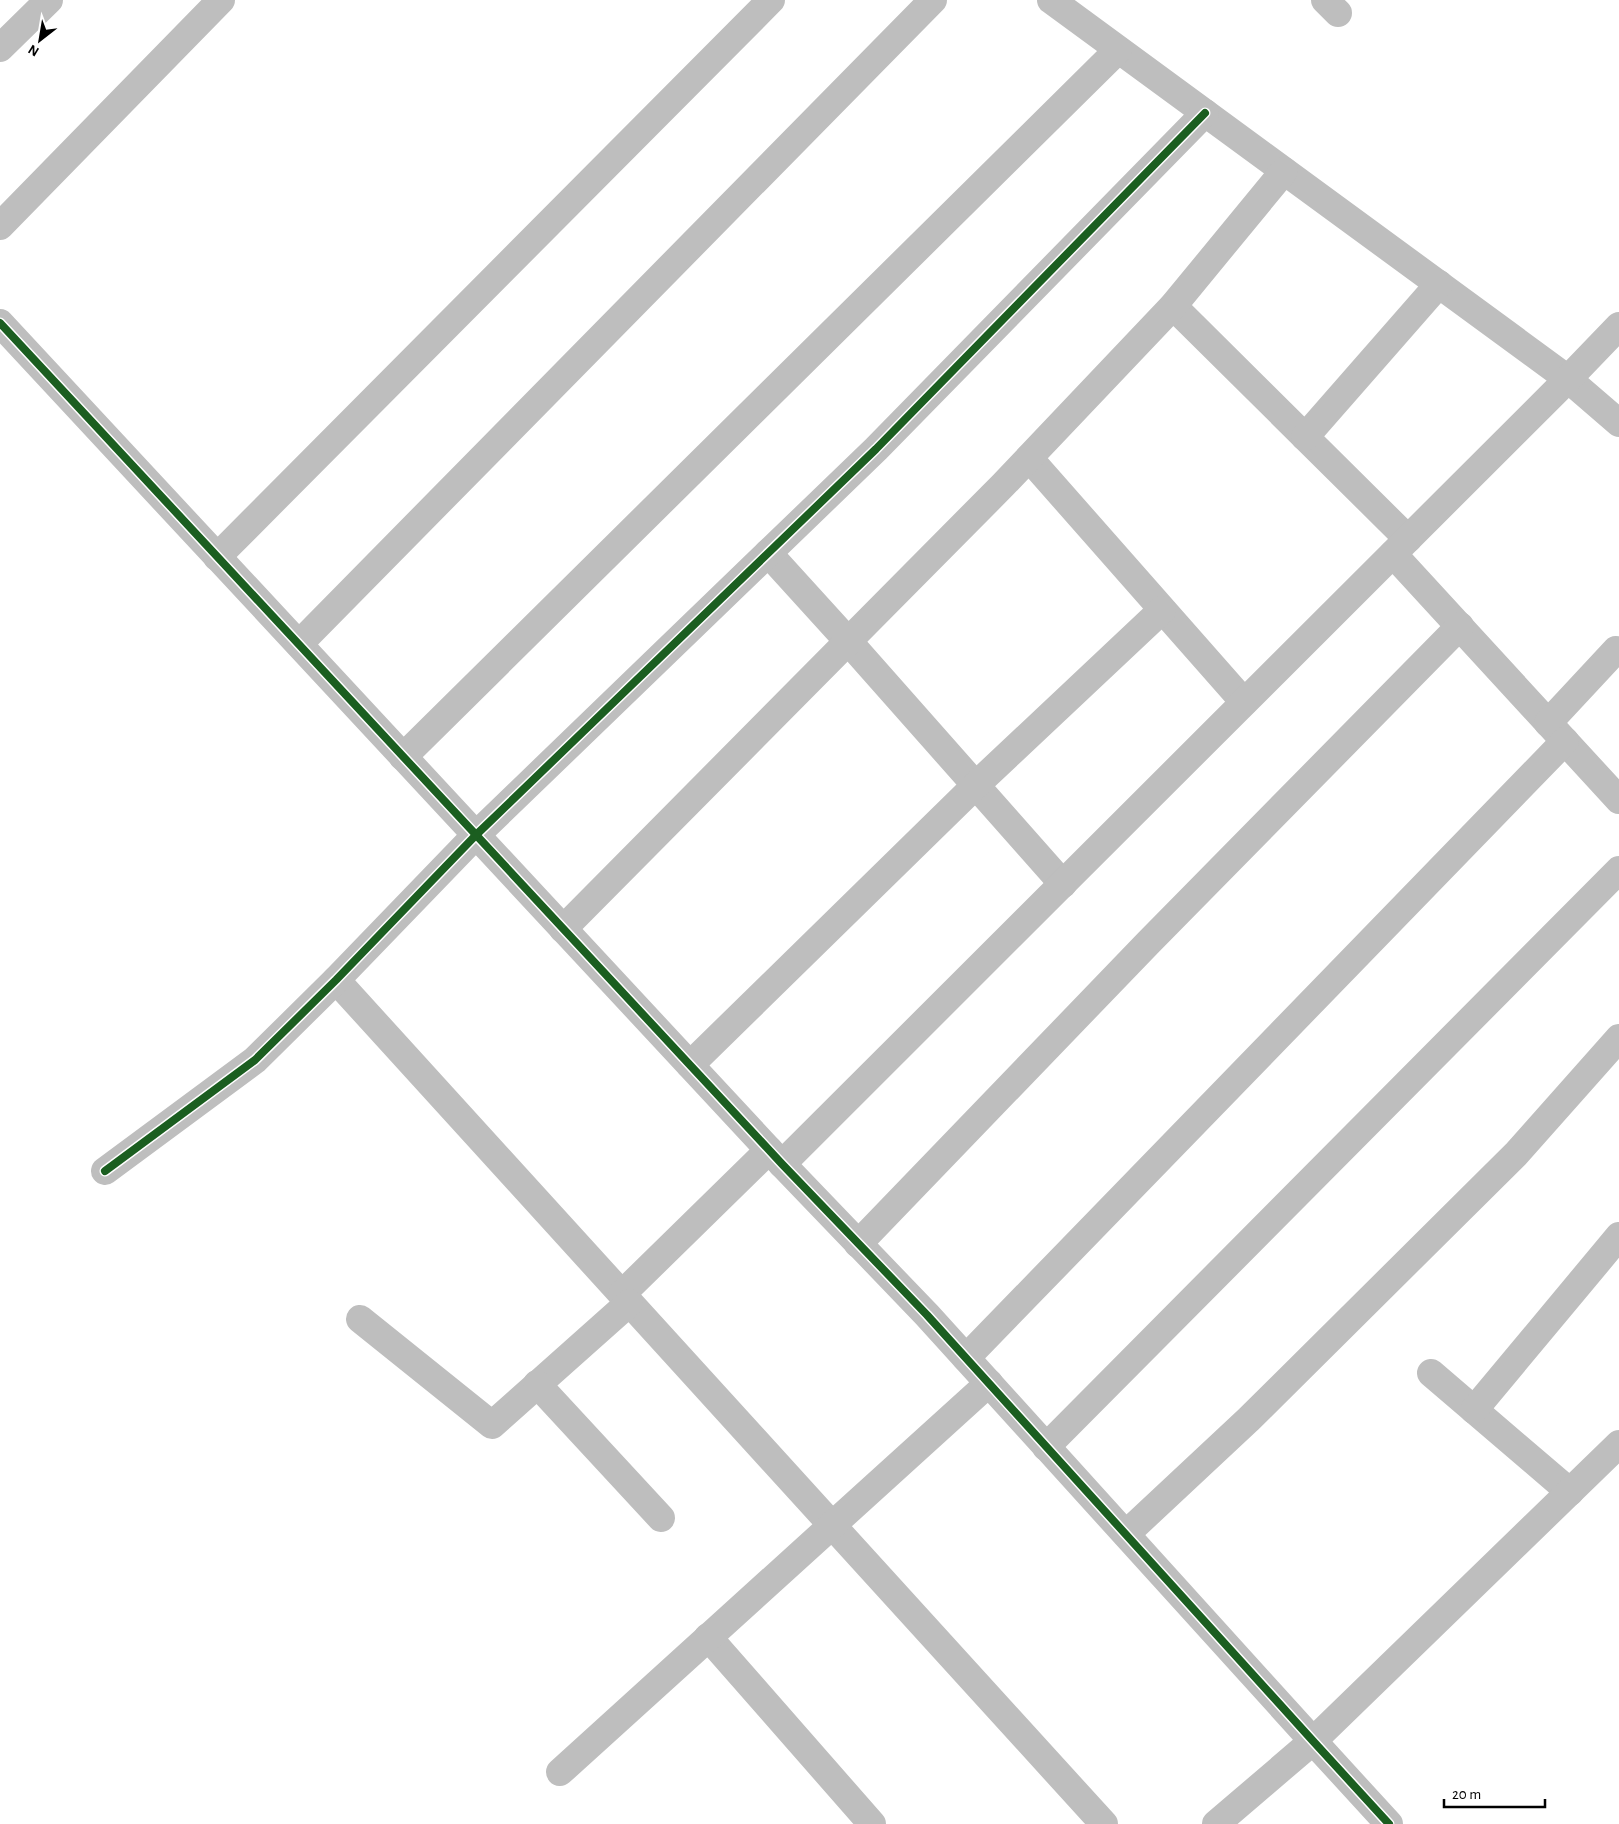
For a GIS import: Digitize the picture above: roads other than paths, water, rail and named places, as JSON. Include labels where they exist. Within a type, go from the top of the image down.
[{"type":"street","points":[[0,48],[49,0]]},
{"type":"street","points":[[0,226],[221,0]]},
{"type":"street","points":[[217,557],[771,0]]},
{"type":"street","points":[[299,644],[933,0]]},
{"type":"street","points":[[1051,0],[1568,379],[1619,423]]},
{"type":"street","points":[[403,757],[1118,50]]},
{"type":"street","points":[[105,1171],[256,1060],[476,835],[876,449],[1205,113]]},
{"type":"street","points":[[563,929],[1028,458],[1173,306],[1284,171]]},
{"type":"street","points":[[1305,437],[1439,284]]},
{"type":"street","points":[[1173,306],[1305,437],[1400,547],[1460,626],[1619,800]]},
{"type":"street","points":[[0,323],[775,1157],[927,1314],[1389,1824]]},
{"type":"street","points":[[360,1319],[492,1424],[537,1384],[1063,884],[1619,326]]},
{"type":"street","points":[[1028,458],[1244,702]]},
{"type":"street","points":[[768,554],[848,640],[1063,884]]},
{"type":"street","points":[[690,1064],[976,785],[1162,610]]},
{"type":"street","points":[[858,1244],[1148,943],[1460,626]]},
{"type":"street","points":[[966,1358],[1557,732],[1616,650]]},
{"type":"street","points":[[1046,1446],[1619,870]]},
{"type":"street","points":[[336,980],[1104,1824]]},
{"type":"street","points":[[1126,1534],[1250,1419],[1516,1154],[1619,1038]]},
{"type":"street","points":[[1474,1410],[1619,1236]]},
{"type":"street","points":[[1431,1373],[1570,1492]]},
{"type":"street","points":[[560,1772],[989,1383]]},
{"type":"street","points":[[537,1384],[661,1518]]},
{"type":"street","points":[[1216,1824],[1313,1742],[1619,1444]]},
{"type":"street","points":[[708,1637],[872,1824]]}]
